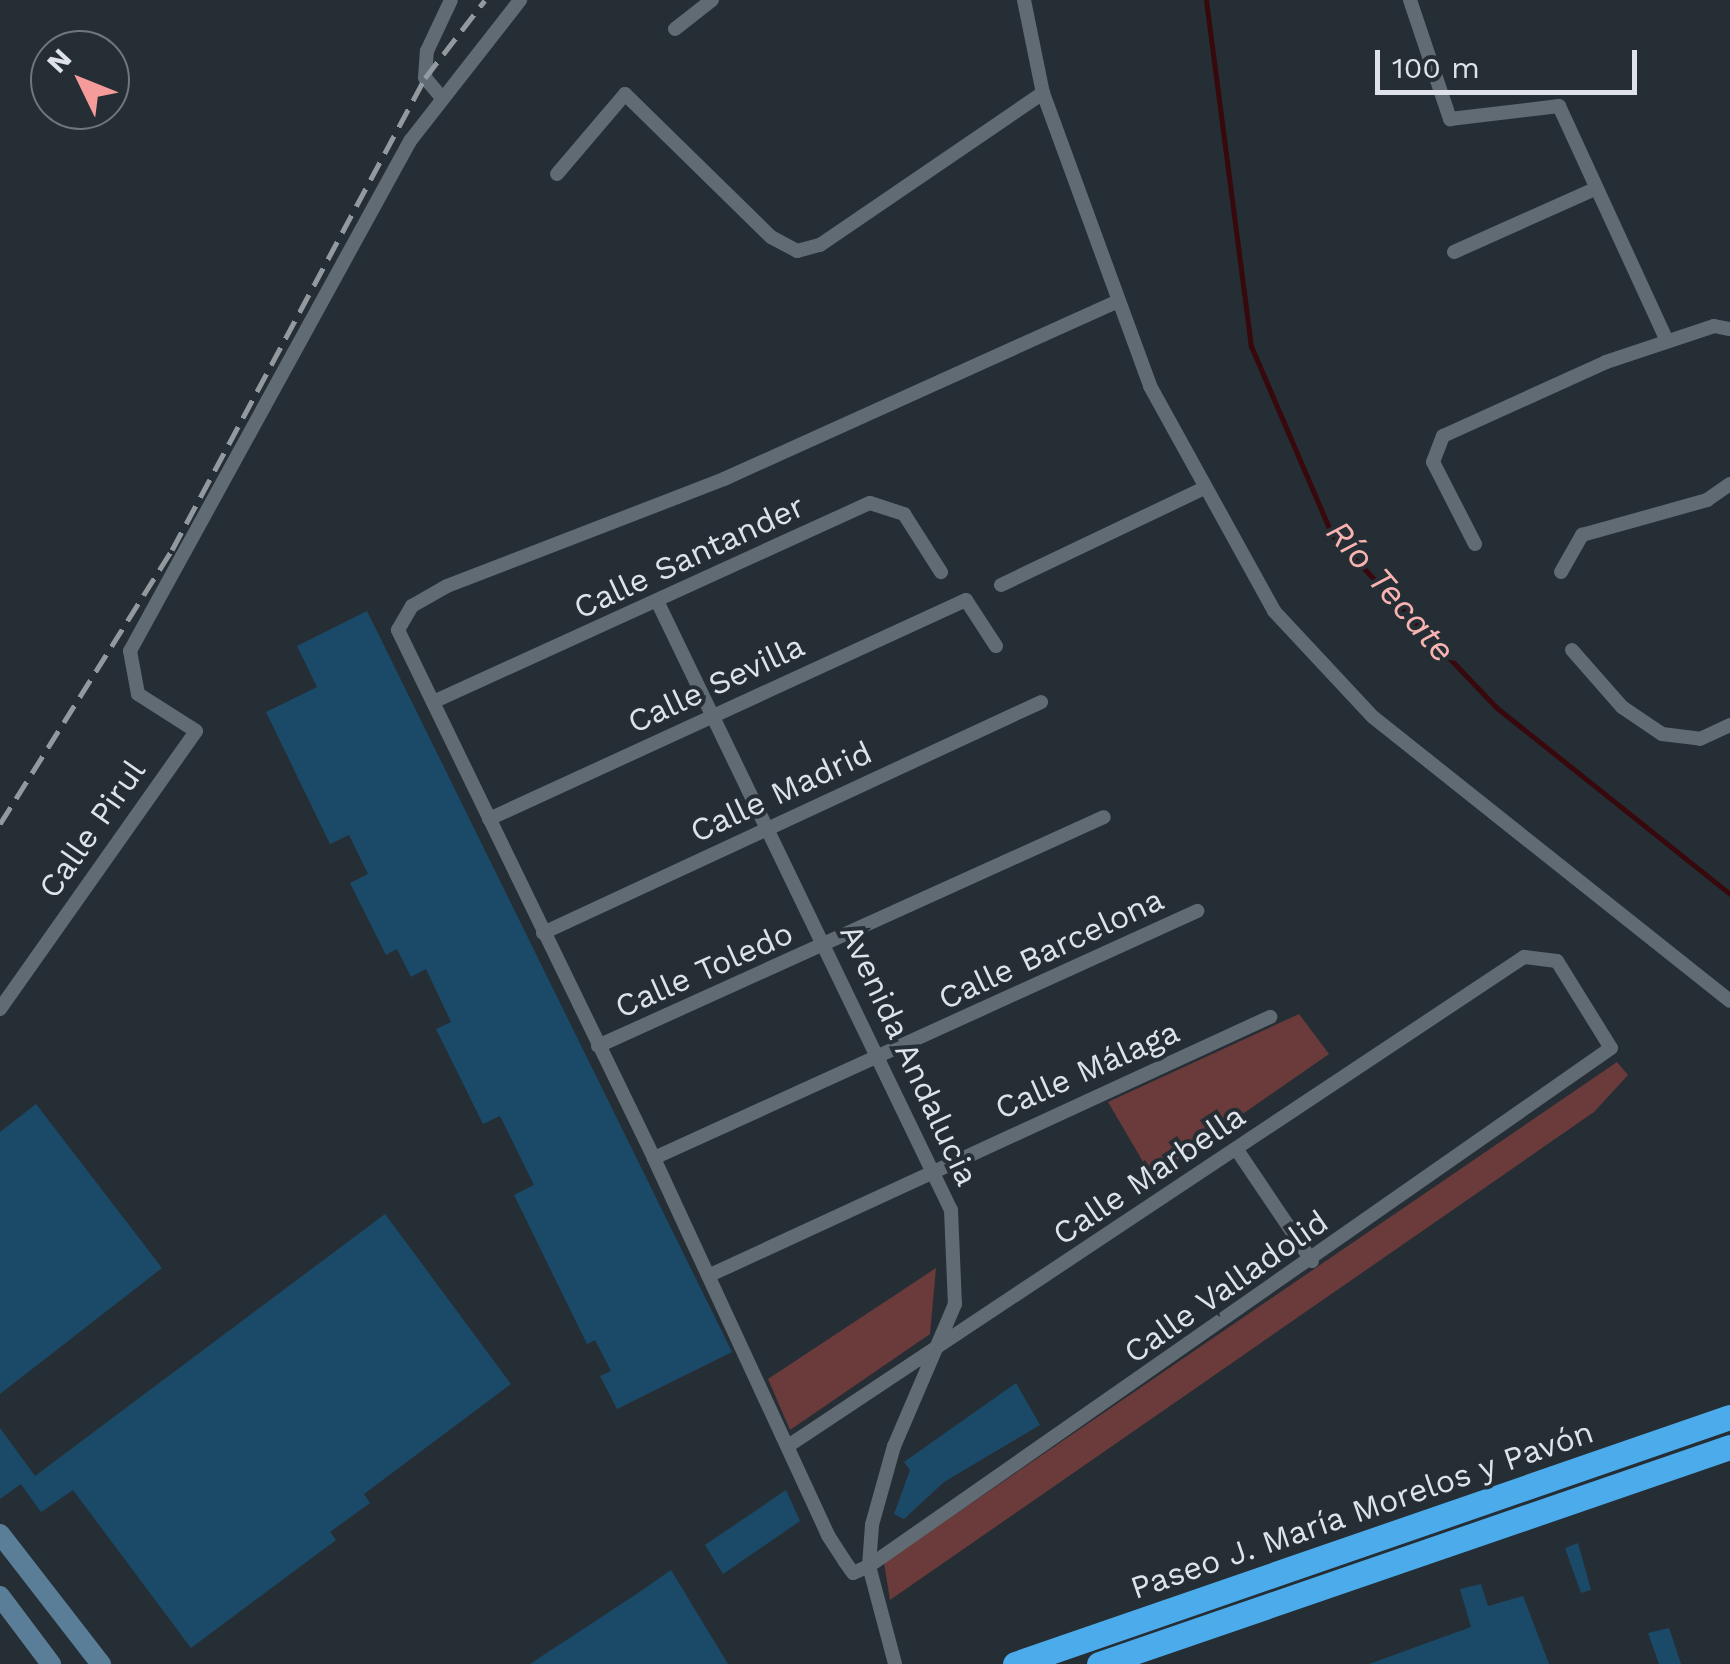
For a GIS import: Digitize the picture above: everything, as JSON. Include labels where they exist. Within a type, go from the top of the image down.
[{"type":"highway","name":"Paseo J. María Morelos y Pavón","points":[[1014,1664],[1730,1418]]},
{"type":"highway","name":"Paseo J. María Morelos y Pavón","points":[[1099,1664],[1730,1447]]},
{"type":"street","points":[[451,0],[426,51],[425,78],[442,98],[520,0]]},
{"type":"street","points":[[675,29],[712,0]]},
{"type":"street","points":[[1024,0],[1043,93],[1119,301],[1202,490],[1274,610],[1337,684],[1730,1001]]},
{"type":"street","points":[[1410,0],[1450,120],[1464,125],[1551,101],[1667,341]]},
{"type":"street","points":[[557,174],[625,94],[771,237],[797,251],[820,245],[1043,93]]},
{"type":"street","name":"Calle Pirul","points":[[0,1009],[196,732],[138,694],[130,650],[442,98]]},
{"type":"street","points":[[1454,252],[1595,189]]},
{"type":"street","points":[[869,1566],[853,1573],[844,1560],[398,630],[425,597],[724,479],[1119,301]]},
{"type":"street","points":[[1475,544],[1434,462],[1443,436],[1485,411],[1667,341],[1730,330]]},
{"type":"street","points":[[1561,572],[1582,535],[1707,500],[1730,484]]},
{"type":"street","points":[[1001,585],[1202,490]]},
{"type":"street","name":"Calle Santander","points":[[433,702],[658,605],[876,502],[912,522],[941,572]]},
{"type":"street","name":"Calle Sevilla","points":[[489,819],[966,600],[996,646]]},
{"type":"street","name":"Avenida Andalucia","points":[[658,605],[772,827],[935,1168],[957,1238],[944,1345],[894,1446],[869,1566],[895,1664]]},
{"type":"street","points":[[1572,650],[1622,707],[1662,734],[1700,739],[1730,724]]},
{"type":"street","name":"Calle Madrid","points":[[543,933],[1042,702]]},
{"type":"street","name":"Calle Toledo","points":[[598,1046],[1104,817]]},
{"type":"street","name":"Calle Barcelona","points":[[654,1158],[882,1058],[1197,911]]},
{"type":"street","name":"Calle Marbella","points":[[788,1446],[1541,953],[1557,961],[1611,1048]]},
{"type":"street","name":"Calle Málaga","points":[[710,1275],[935,1168],[1270,1017]]},
{"type":"street","name":"Calle Valladolid","points":[[869,1566],[1312,1261],[1611,1048]]},
{"type":"street","points":[[1237,1150],[1312,1261]]},
{"type":"street","points":[[0,1534],[101,1664]]},
{"type":"street","points":[[0,1596],[51,1664]]},
{"type":"shaded area","points":[[1299,1014],[1329,1054],[1152,1177],[1108,1102]]},
{"type":"shaded area","points":[[1617,1062],[1628,1075],[1594,1112],[890,1600],[884,1563]]},
{"type":"shaded area","points":[[936,1268],[930,1334],[790,1430],[768,1379]]},
{"type":"building","points":[[367,611],[732,1352],[617,1409],[600,1376],[611,1371],[595,1340],[587,1344],[514,1195],[534,1185],[500,1116],[483,1124],[436,1029],[451,1022],[426,969],[411,977],[397,949],[386,955],[350,883],[368,874],[349,835],[330,844],[266,712],[317,687],[297,646]]},
{"type":"building","points":[[36,1104],[162,1268],[0,1394],[0,1132]]},
{"type":"building","points":[[385,1214],[511,1384],[364,1494],[370,1503],[330,1532],[336,1540],[191,1648],[73,1490],[41,1512],[21,1484],[0,1499],[0,1428],[35,1476]]},
{"type":"building","points":[[1016,1383],[1040,1425],[944,1482],[904,1519],[894,1514],[910,1470],[904,1462]]},
{"type":"building","points":[[786,1490],[800,1521],[723,1574],[705,1545]]},
{"type":"building","points":[[1578,1543],[1591,1590],[1581,1593],[1565,1548]]},
{"type":"building","points":[[671,1570],[728,1664],[530,1664],[638,1593]]},
{"type":"building","points":[[1481,1584],[1488,1606],[1523,1596],[1549,1664],[1369,1664],[1471,1627],[1460,1589]]},
{"type":"building","points":[[1669,1628],[1681,1664],[1659,1664],[1648,1633]]},
{"type":"waterway","name":"Río Tecate","points":[[1206,0],[1251,346],[1332,535],[1497,708],[1730,894]]},
{"type":"railway","points":[[0,824],[172,550],[425,78],[485,0]]}]
